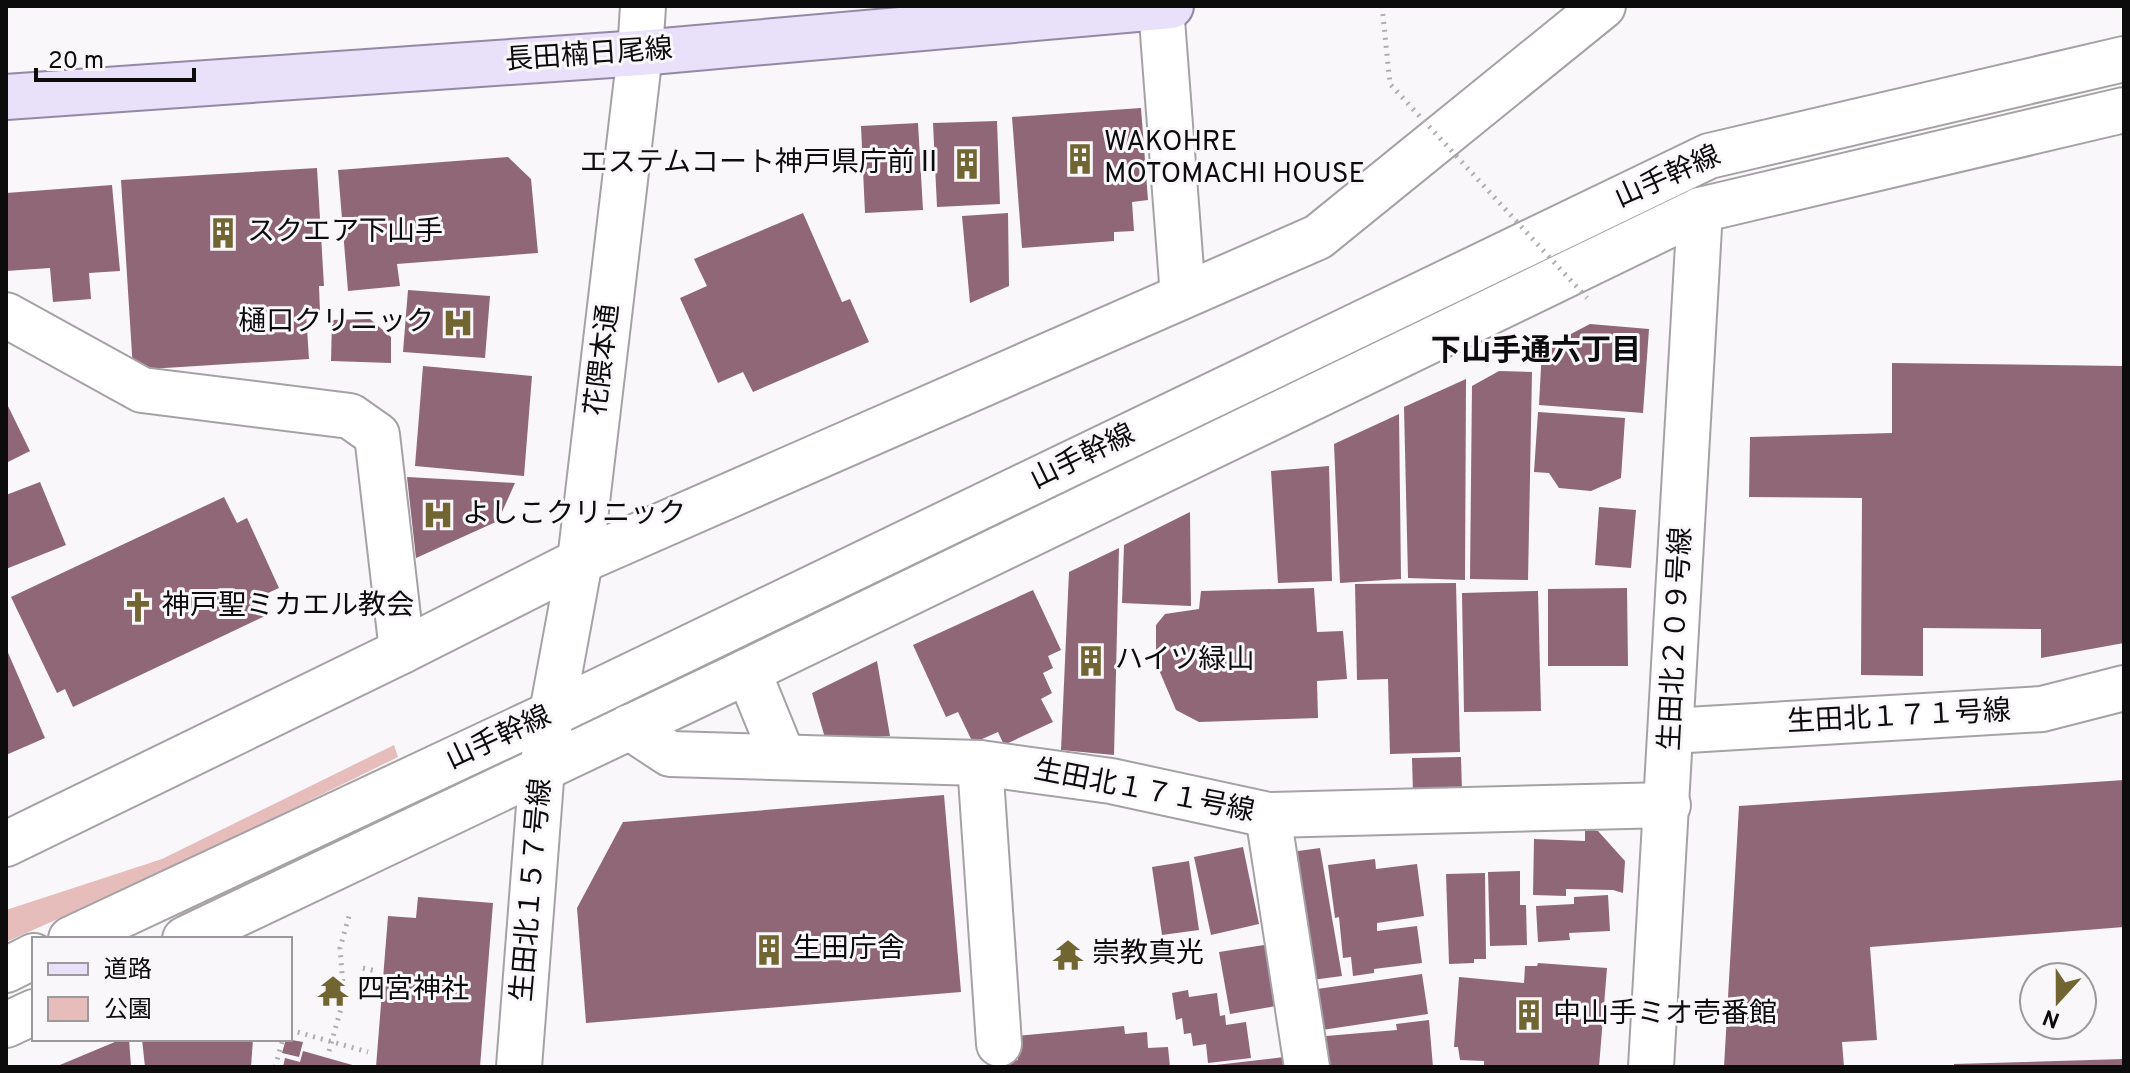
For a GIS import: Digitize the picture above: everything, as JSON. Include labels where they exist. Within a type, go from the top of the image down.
[{"type":"main road","name":"長田楠日尾線","points":[[6,97],[640,53],[1171,6]]},
{"type":"street","name":"花隈本通","points":[[553,713],[580,561],[643,6]]},
{"type":"street","points":[[6,844],[580,561],[1318,237],[1603,6]]},
{"type":"street","points":[[1161,7],[1183,296]]},
{"type":"street","name":"山手幹線","points":[[75,937],[553,713],[1709,156],[2124,59]]},
{"type":"street","points":[[189,937],[748,671],[1700,210],[2124,110]]},
{"type":"street","name":"生田北２０９号線","points":[[1651,1067],[1700,210]]},
{"type":"street","points":[[6,315],[142,390],[350,416],[377,435],[402,651]]},
{"type":"street","points":[[748,671],[783,757]]},
{"type":"street","name":"生田北１７１号線","points":[[1671,731],[2042,709],[2124,688]]},
{"type":"street","name":"生田北１５７号線","points":[[519,1067],[542,767],[553,713]]},
{"type":"street","name":"生田北１７１号線","points":[[629,727],[670,754],[980,763],[1111,781],[1268,815],[1668,805]]},
{"type":"street","points":[[980,763],[999,1044]]},
{"type":"street","points":[[1268,815],[1307,1067]]},
{"type":"street","points":[[6,970],[32,957]]},
{"type":"street","points":[[6,1025],[32,1013]]},
{"type":"path","points":[[1382,6],[1390,84],[1587,298]]},
{"type":"path","points":[[329,1051],[344,998],[340,948],[350,913]]},
{"type":"path","points":[[363,968],[376,971]]},
{"type":"path","points":[[292,1031],[368,1052]]},
{"type":"path","points":[[275,1067],[282,1041]]},
{"type":"green space","points":[[394,745],[398,757],[166,871],[6,942],[6,910],[162,859]]},
{"type":"green space","points":[[388,814],[393,824],[182,922],[178,912]]},
{"type":"building","name":"WAKOHRE MOTOMACHI HOUSE","points":[[1141,108],[1148,200],[1132,202],[1134,231],[1114,232],[1114,241],[1022,248],[1012,117]]},
{"type":"building","name":"エステムコート神戸県庁前Ⅱ","points":[[997,121],[1000,204],[937,207],[933,123]]},
{"type":"building","points":[[918,123],[923,210],[865,213],[861,126]]},
{"type":"building","points":[[508,157],[531,179],[538,253],[397,264],[400,286],[348,291],[338,170]]},
{"type":"building","name":"スクエア下山手","points":[[317,168],[324,286],[319,286],[320,312],[306,313],[309,359],[133,370],[121,180]]},
{"type":"building","points":[[112,185],[120,271],[89,273],[91,299],[53,302],[50,268],[6,271],[6,193]]},
{"type":"building","points":[[803,213],[842,302],[850,299],[869,342],[753,392],[743,372],[718,383],[680,298],[707,286],[694,259]]},
{"type":"building","points":[[1008,213],[1009,286],[970,303],[962,216]]},
{"type":"building","points":[[408,290],[490,296],[485,358],[403,352]]},
{"type":"building","points":[[370,319],[391,337],[391,363],[331,361],[332,320]]},
{"type":"building","points":[[1590,324],[1649,329],[1643,413],[1539,405],[1542,349]]},
{"type":"building","points":[[1892,363],[2124,366],[2124,643],[2041,658],[2041,629],[1923,628],[1923,676],[1861,675],[1862,498],[1749,497],[1750,437],[1892,433]]},
{"type":"building","points":[[423,366],[532,376],[524,476],[415,466]]},
{"type":"building","points":[[1499,371],[1532,372],[1528,580],[1470,579],[1472,386]]},
{"type":"building","points":[[1466,379],[1465,580],[1408,578],[1404,407]]},
{"type":"building","points":[[6,402],[30,451],[6,463]]},
{"type":"building","points":[[1538,412],[1625,418],[1621,478],[1591,491],[1559,488],[1549,473],[1534,472]]},
{"type":"building","points":[[1399,414],[1401,579],[1340,583],[1334,444]]},
{"type":"building","points":[[1329,466],[1332,581],[1278,583],[1271,471]]},
{"type":"building","points":[[407,477],[515,483],[498,521],[416,558]]},
{"type":"building","points":[[40,482],[66,545],[6,569],[6,495]]},
{"type":"building","name":"神戸聖ミカエル教会","points":[[224,497],[237,523],[247,518],[279,588],[257,598],[265,616],[73,707],[65,689],[57,693],[11,597]]},
{"type":"building","points":[[1599,507],[1636,510],[1631,568],[1595,565]]},
{"type":"building","points":[[1190,512],[1191,606],[1122,603],[1124,545]]},
{"type":"building","name":"ハイツ緑山","points":[[1119,548],[1114,755],[1061,750],[1069,572]]},
{"type":"building","points":[[1456,583],[1460,752],[1390,754],[1388,679],[1357,680],[1355,584]]},
{"type":"building","points":[[1314,588],[1317,632],[1343,631],[1347,679],[1317,681],[1318,718],[1199,722],[1176,710],[1156,663],[1156,625],[1165,614],[1199,609],[1201,591]]},
{"type":"building","points":[[1627,588],[1628,666],[1548,666],[1548,589]]},
{"type":"building","points":[[1033,590],[1061,650],[1048,656],[1053,668],[1043,673],[1052,693],[1041,699],[1053,722],[1004,745],[998,732],[973,743],[958,712],[946,717],[913,645]]},
{"type":"building","points":[[1538,591],[1541,711],[1464,712],[1462,593]]},
{"type":"building","points":[[6,648],[45,738],[6,755]]},
{"type":"building","points":[[877,661],[890,736],[825,738],[812,693]]},
{"type":"building","points":[[1461,757],[1462,792],[1413,793],[1412,758]]},
{"type":"building","points":[[2124,780],[2124,927],[1870,947],[1877,1040],[1842,1042],[1844,1067],[1724,1067],[1739,806]]},
{"type":"building","name":"生田庁舎","points":[[944,795],[961,992],[586,1023],[577,908],[623,822]]},
{"type":"building","points":[[1585,829],[1598,831],[1625,861],[1623,893],[1566,889],[1566,896],[1533,895],[1534,839],[1585,841]]},
{"type":"building","points":[[1243,847],[1259,924],[1211,935],[1194,857]]},
{"type":"building","points":[[1320,848],[1342,976],[1312,980],[1291,852]]},
{"type":"building","points":[[1375,859],[1376,869],[1417,864],[1424,916],[1377,923],[1377,931],[1417,926],[1422,963],[1374,969],[1374,973],[1353,976],[1351,957],[1343,958],[1339,917],[1335,918],[1328,865]]},
{"type":"building","points":[[1189,861],[1199,930],[1162,935],[1152,867]]},
{"type":"building","points":[[1520,871],[1520,905],[1526,905],[1527,945],[1490,946],[1488,872]]},
{"type":"building","points":[[1485,873],[1486,959],[1449,964],[1446,874]]},
{"type":"building","points":[[1608,895],[1610,931],[1569,933],[1570,940],[1538,942],[1536,906],[1574,904],[1574,897]]},
{"type":"building","points":[[418,897],[493,903],[480,1067],[376,1067],[388,916],[416,918]]},
{"type":"building","points":[[1276,943],[1287,1004],[1230,1014],[1219,952]]},
{"type":"building","name":"中山手ミオ壱番館","points":[[1538,963],[1607,968],[1599,1067],[1484,1067],[1484,1061],[1460,1060],[1458,1047],[1454,1047],[1459,977],[1524,983],[1525,966],[1537,966]]},
{"type":"building","points":[[1422,974],[1428,1014],[1322,1030],[1317,989]]},
{"type":"building","points":[[1188,990],[1189,997],[1217,993],[1220,1016],[1225,1015],[1226,1025],[1246,1022],[1251,1058],[1208,1063],[1206,1044],[1193,1046],[1191,1033],[1184,1034],[1182,1018],[1176,1020],[1172,993]]},
{"type":"building","points":[[1429,1020],[1433,1067],[1329,1067],[1326,1036],[1397,1030],[1396,1024]]},
{"type":"building","points":[[1124,1026],[1125,1034],[1147,1032],[1148,1048],[1168,1047],[1170,1067],[1005,1067],[1005,1062],[1018,1060],[1016,1036]]},
{"type":"building","points":[[117,1041],[129,1041],[131,1067],[55,1067]]},
{"type":"building","points":[[142,1041],[253,1041],[251,1067],[145,1067]]},
{"type":"building","points":[[285,1041],[303,1042],[299,1057],[282,1053]]},
{"type":"building","points":[[303,1051],[356,1067],[283,1067],[285,1058],[300,1062]]},
{"type":"building","points":[[1284,1057],[1286,1067],[1216,1067],[1216,1065]]},
{"type":"building","points":[[2124,1059],[2124,1067],[1954,1067],[1954,1064]]},
{"type":"place","name":"WAKOHRE MOTOMACHI HOUSE","points":[[1080,159]]},
{"type":"place","name":"エステムコート神戸県庁前Ⅱ","points":[[967,164]]},
{"type":"place","name":"スクエア下山手","points":[[223,233]]},
{"type":"place","name":"樋口クリニック","points":[[458,323]]},
{"type":"place","name":"よしこクリニック","points":[[438,515]]},
{"type":"place","name":"神戸聖ミカエル教会","points":[[138,607]]},
{"type":"place","name":"ハイツ緑山","points":[[1091,661]]},
{"type":"place","name":"生田庁舎","points":[[769,950]]},
{"type":"place","name":"崇教真光","points":[[1068,955]]},
{"type":"place","name":"四宮神社","points":[[333,991]]},
{"type":"place","name":"中山手ミオ壱番館","points":[[1529,1015]]},
{"type":"district","name":"下山手通六丁目","points":[[1536,352]]}]
